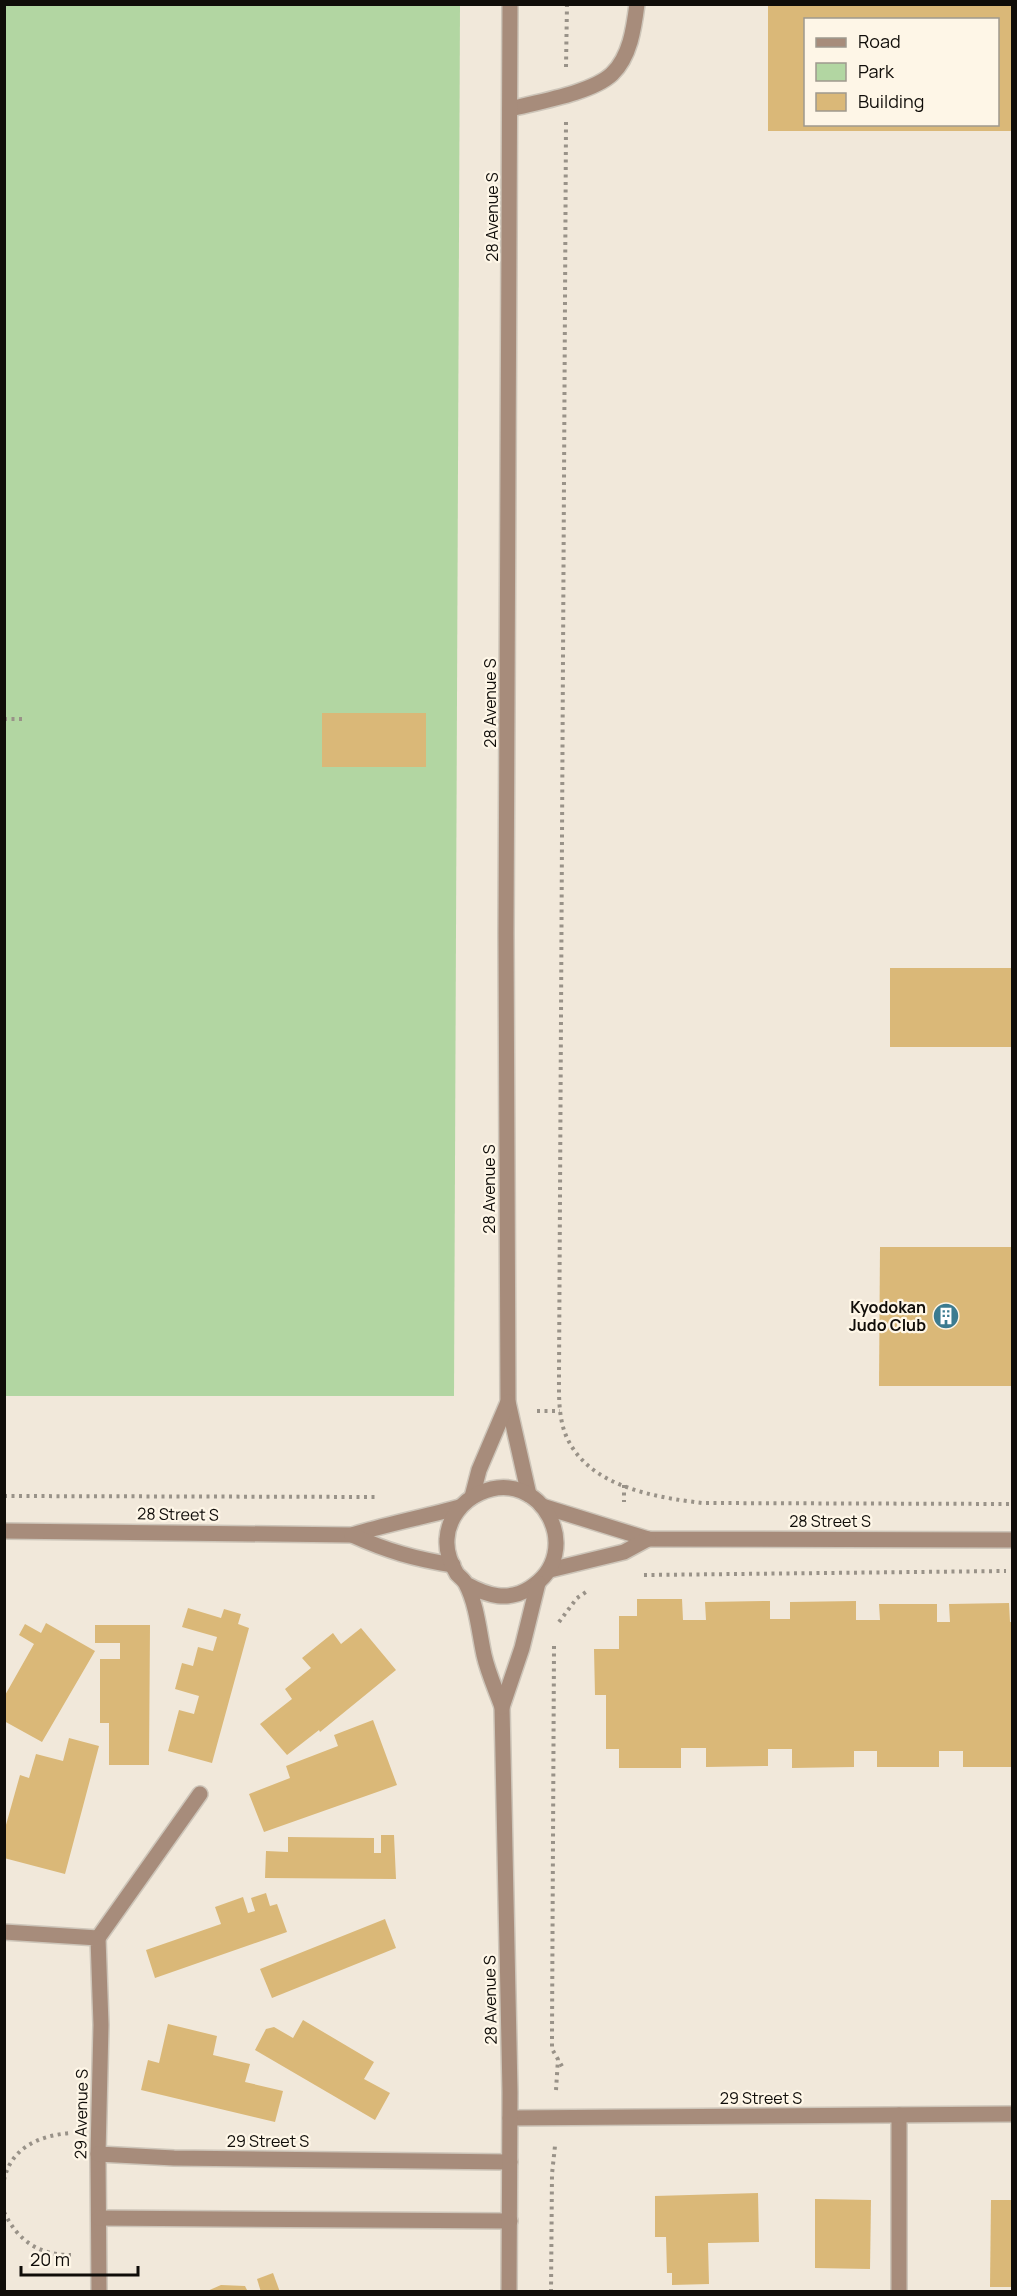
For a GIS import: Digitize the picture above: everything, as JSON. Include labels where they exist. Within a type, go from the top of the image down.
[{"type":"street","name":"28 Avenue S","points":[[508,1402],[510,4]]},
{"type":"street","points":[[510,109],[592,86],[612,74],[625,54],[634,32],[637,4]]},
{"type":"street","points":[[508,1402],[529,1495]]},
{"type":"street","points":[[472,1497],[479,1470],[508,1402]]},
{"type":"street","points":[[352,1535],[389,1523],[423,1518],[459,1507],[472,1497],[489,1489],[506,1487],[529,1495],[549,1514],[555,1531],[556,1550],[550,1570],[538,1583],[523,1593],[505,1597],[486,1594],[466,1584]]},
{"type":"street","points":[[542,1506],[648,1539]]},
{"type":"street","points":[[459,1507],[451,1522],[447,1539],[449,1556],[466,1584],[477,1619],[485,1660],[502,1707]]},
{"type":"street","name":"28 Street S","points":[[4,1531],[352,1535]]},
{"type":"street","points":[[352,1535],[386,1551],[416,1560],[453,1565]]},
{"type":"street","points":[[550,1570],[624,1552],[648,1539]]},
{"type":"street","name":"28 Street S","points":[[648,1539],[1012,1540]]},
{"type":"street","points":[[502,1707],[522,1648],[538,1583]]},
{"type":"street","name":"28 Avenue S","points":[[502,1707],[510,2118],[509,2292]]},
{"type":"street","points":[[4,1932],[98,1938],[200,1794]]},
{"type":"street","name":"29 Avenue S","points":[[98,1938],[99,2292]]},
{"type":"street","name":"29 Street S","points":[[510,2118],[1012,2114]]},
{"type":"street","points":[[899,2115],[899,2292]]},
{"type":"street","name":"29 Street S","points":[[98,2154],[174,2158],[510,2162]]},
{"type":"street","points":[[99,2218],[510,2221]]},
{"type":"path","points":[[567,4],[559,1374],[560,1411],[567,1437],[581,1458],[603,1478],[682,1500],[702,1503],[1012,1504]]},
{"type":"path","points":[[4,719],[26,719]]},
{"type":"path","points":[[4,1496],[389,1497]]},
{"type":"path","points":[[635,1575],[1012,1571]]},
{"type":"path","points":[[556,1628],[564,1613],[577,1598],[587,1592]]},
{"type":"path","points":[[554,1641],[552,2049],[563,2068]]},
{"type":"path","points":[[4,2180],[16,2155],[31,2142],[49,2134],[99,2132]]},
{"type":"path","points":[[551,2292],[552,2174],[555,2155]]},
{"type":"path","points":[[4,2212],[14,2230],[28,2244],[46,2253],[99,2255]]},
{"type":"green space","points":[[5,5],[460,5],[454,1396],[5,1396]]},
{"type":"building","points":[[768,4],[1012,4],[1012,131],[768,131]]},
{"type":"building","points":[[322,713],[426,713],[426,767],[322,767]]},
{"type":"building","points":[[890,968],[1012,968],[1012,1047],[890,1047]]},
{"type":"building","name":"Kyodokan Judo Club","points":[[880,1247],[1012,1247],[1012,1386],[879,1386]]},
{"type":"building","points":[[637,1599],[682,1599],[683,1620],[706,1620],[705,1602],[770,1601],[770,1619],[790,1619],[790,1602],[856,1601],[856,1620],[880,1620],[879,1604],[937,1604],[937,1622],[950,1622],[949,1604],[1009,1603],[1010,1622],[1012,1622],[1012,1767],[963,1767],[963,1751],[939,1751],[939,1767],[877,1767],[877,1751],[854,1751],[854,1767],[792,1768],[792,1749],[768,1749],[768,1766],[706,1767],[706,1748],[681,1748],[681,1768],[619,1768],[619,1749],[606,1749],[606,1695],[595,1695],[594,1649],[619,1649],[619,1616],[637,1616]]},
{"type":"building","points":[[188,1608],[221,1618],[224,1609],[241,1614],[238,1624],[249,1628],[212,1763],[168,1751],[179,1710],[194,1714],[199,1696],[175,1689],[182,1663],[193,1666],[198,1647],[213,1651],[217,1637],[182,1627]]},
{"type":"building","points":[[46,1623],[95,1651],[42,1742],[4,1721],[4,1697],[34,1644],[19,1635],[25,1624],[41,1633]]},
{"type":"building","points":[[95,1625],[150,1625],[149,1765],[109,1765],[109,1723],[100,1723],[100,1659],[120,1659],[120,1643],[95,1643]]},
{"type":"building","points":[[361,1628],[396,1670],[320,1732],[319,1730],[287,1755],[260,1724],[292,1699],[285,1689],[311,1668],[302,1658],[333,1633],[341,1644]]},
{"type":"building","points":[[373,1720],[397,1785],[264,1832],[249,1794],[290,1778],[286,1766],[338,1746],[334,1735]]},
{"type":"building","points":[[69,1738],[99,1746],[65,1874],[4,1858],[4,1832],[20,1775],[29,1778],[36,1754],[63,1761]]},
{"type":"building","points":[[381,1835],[394,1835],[396,1879],[265,1878],[266,1851],[288,1852],[288,1837],[374,1838],[374,1853],[381,1853]]},
{"type":"building","points":[[266,1893],[270,1906],[277,1904],[287,1932],[155,1978],[146,1950],[221,1924],[215,1907],[243,1897],[248,1913],[255,1911],[251,1898]]},
{"type":"building","points":[[385,1919],[396,1948],[272,1998],[260,1969]]},
{"type":"building","points":[[303,2020],[374,2062],[364,2079],[390,2093],[375,2120],[255,2050],[266,2029],[274,2027],[293,2038]]},
{"type":"building","points":[[168,2024],[217,2036],[213,2055],[250,2064],[245,2082],[283,2091],[275,2122],[141,2090],[148,2060],[159,2063]]},
{"type":"building","points":[[758,2193],[759,2242],[708,2243],[709,2284],[672,2285],[672,2273],[667,2273],[666,2237],[655,2237],[655,2196]]},
{"type":"building","points":[[815,2199],[871,2200],[870,2269],[815,2268]]},
{"type":"building","points":[[991,2200],[1012,2200],[1012,2287],[990,2287]]},
{"type":"building","points":[[273,2273],[280,2292],[261,2292],[257,2279]]},
{"type":"building","points":[[221,2285],[245,2286],[248,2292],[205,2292]]},
{"type":"place","name":"Kyodokan Judo Club","points":[[946,1316]]}]
